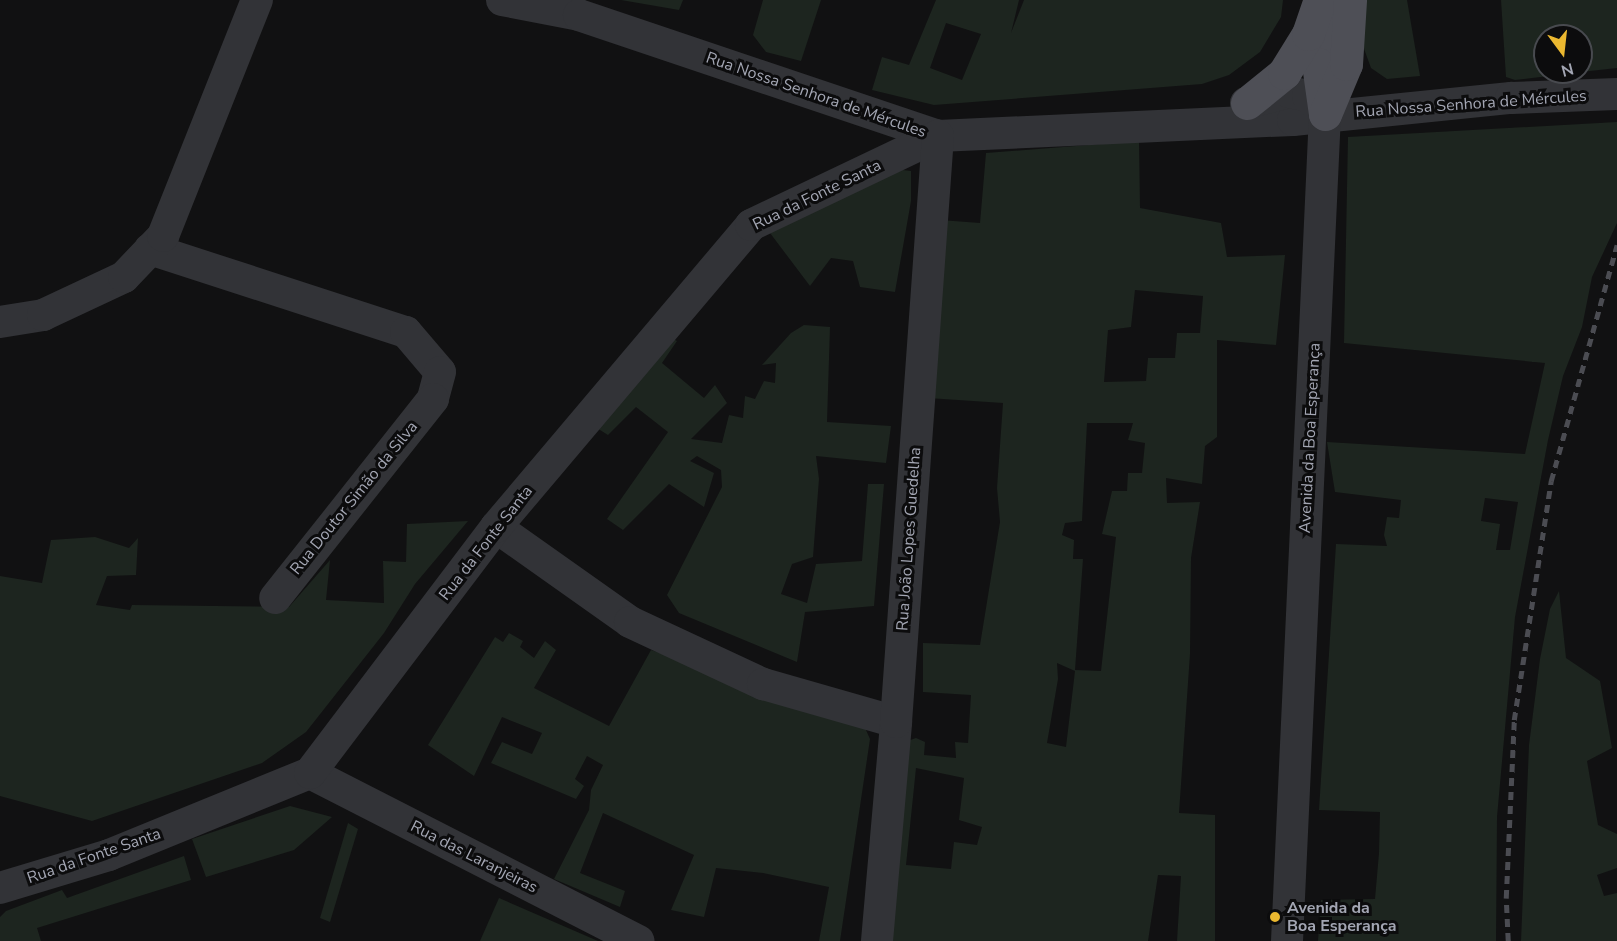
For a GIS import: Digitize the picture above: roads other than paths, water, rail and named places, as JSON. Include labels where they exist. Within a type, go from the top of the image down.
[{"type":"main road","points":[[1247,103],[1284,73],[1308,34],[1321,0]]},
{"type":"main road","points":[[1321,0],[1318,64],[1324,114]]},
{"type":"main road","points":[[1324,114],[1346,64],[1350,0]]},
{"type":"street","points":[[0,322],[42,315],[124,277],[163,236],[257,0]]},
{"type":"street","name":"Rua Nossa Senhora de Mércules","points":[[502,0],[579,15],[938,136],[1293,120],[1324,114],[1511,98],[1617,94]]},
{"type":"street","name":"Rua Nossa Senhora de Mércules","points":[[1174,125],[1289,92],[1308,96],[1324,114]]},
{"type":"street","name":"Avenida da Boa Esperança","points":[[1287,941],[1324,114]]},
{"type":"street","name":"Rua da Fonte Santa","points":[[0,888],[109,855],[310,773],[496,527],[751,225],[938,136]]},
{"type":"street","name":"Rua João Lopes Guedelha","points":[[877,941],[896,722],[938,136]]},
{"type":"street","name":"Rua Doutor Simão da Silva","points":[[150,249],[406,332],[440,372],[433,399],[274,598]]},
{"type":"street","points":[[496,527],[630,622],[763,684],[896,722]]},
{"type":"street","name":"Rua das Laranjeiras","points":[[310,773],[638,941]]},
{"type":"railway","points":[[1508,941],[1506,898],[1514,720],[1551,481],[1617,245]]},
{"type":"place","name":"Avenida da Boa Esperança","points":[[1275,917]]}]
